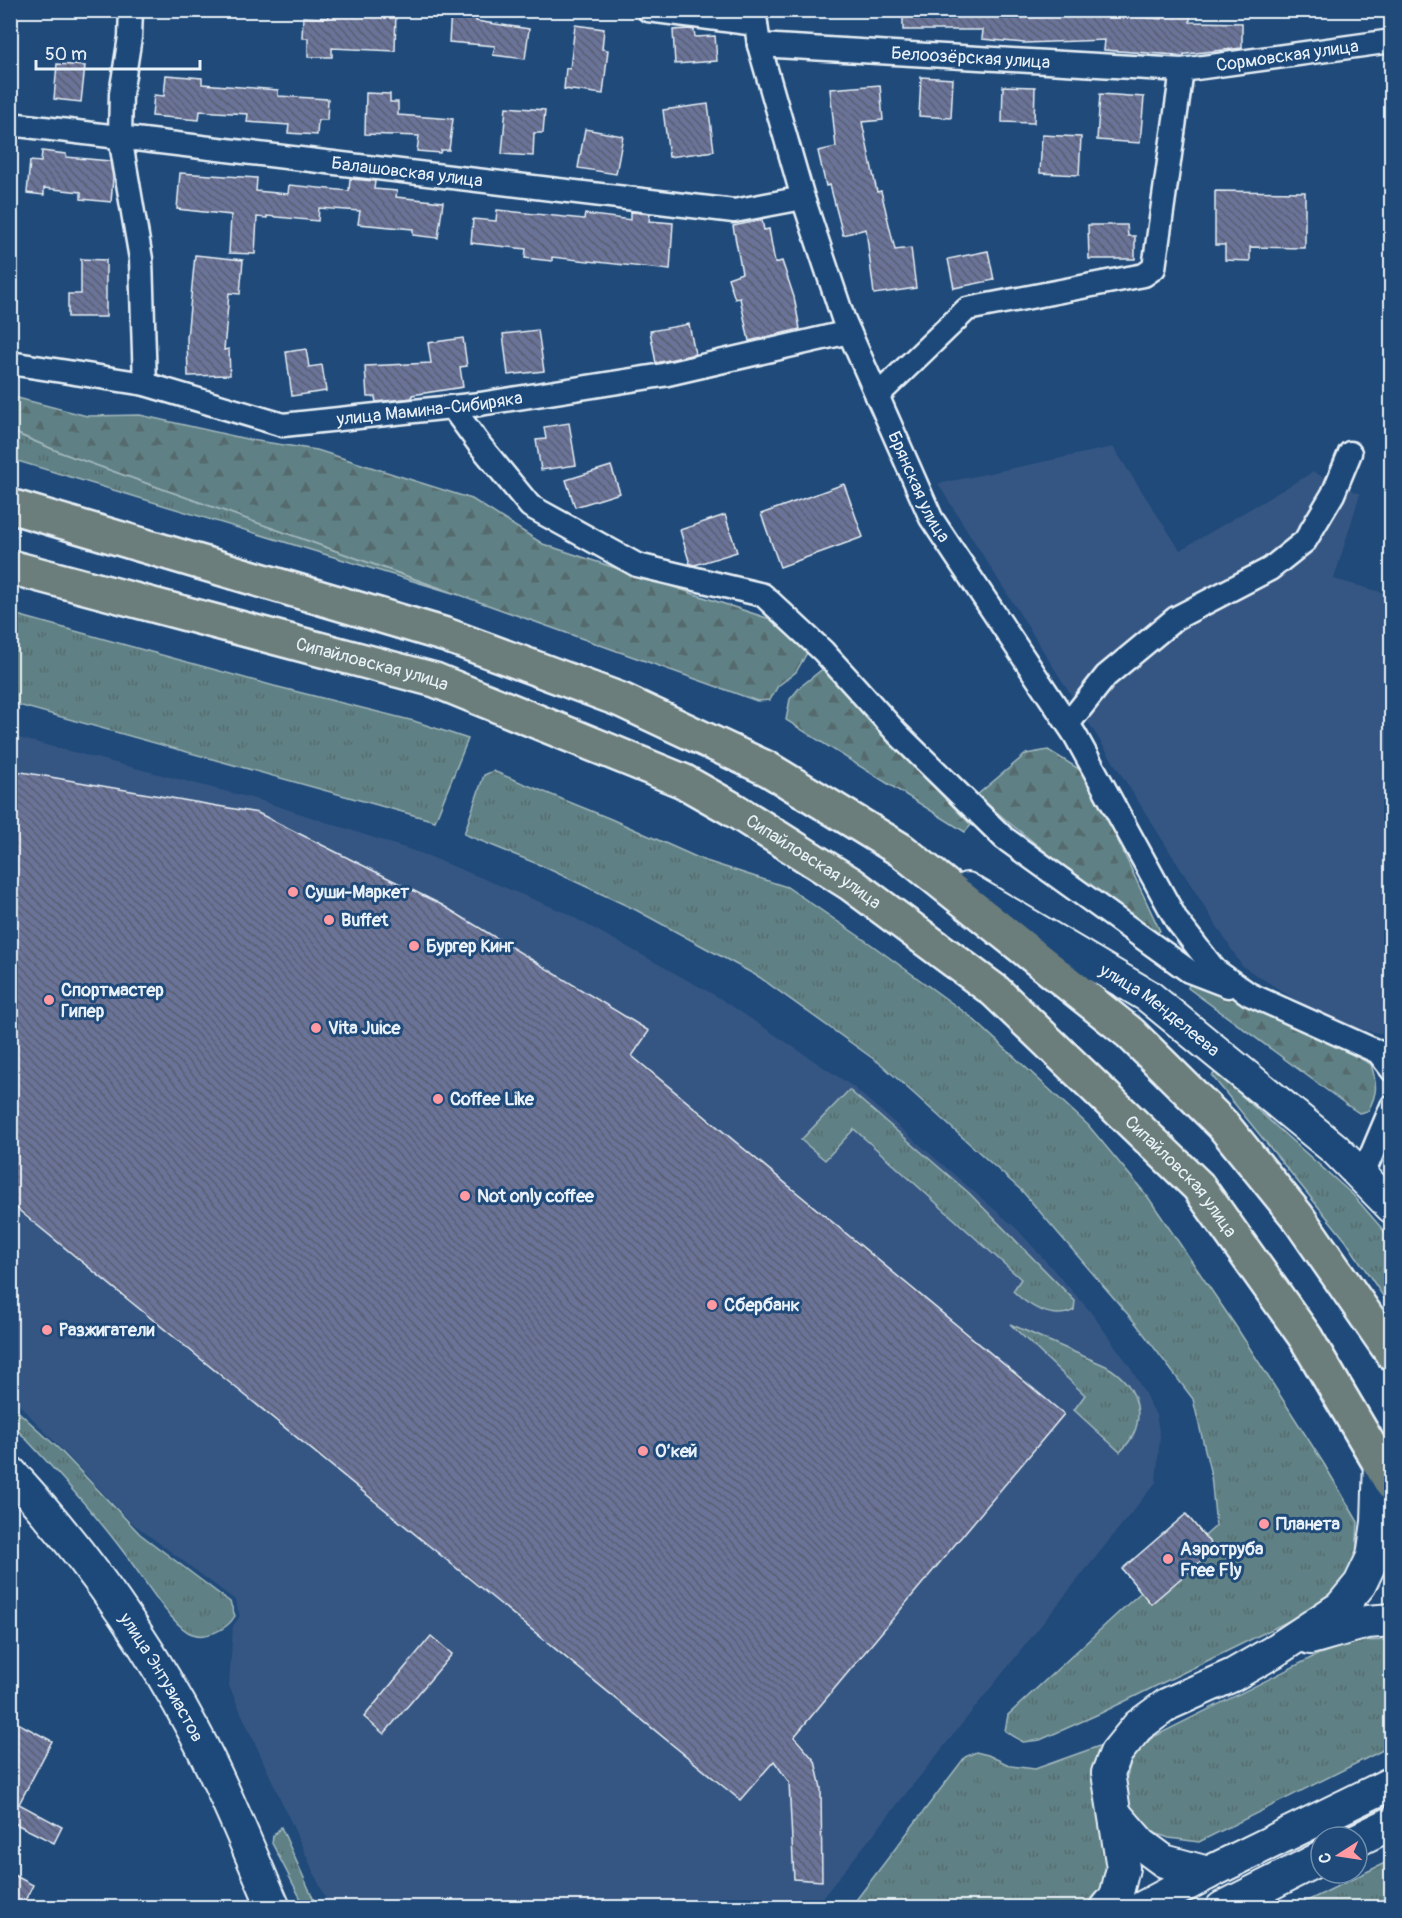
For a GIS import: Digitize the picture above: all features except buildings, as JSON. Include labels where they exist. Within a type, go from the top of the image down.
[{"type":"main road","points":[[10,506],[446,635],[621,700],[768,769],[901,850],[1130,1033],[1223,1125],[1298,1216],[1392,1353]]},
{"type":"main road","name":"Сипайловская улица","points":[[10,567],[435,680],[683,781],[734,810],[851,884],[995,992],[1198,1186],[1306,1338],[1386,1473]]},
{"type":"main road","name":"улица Менделеева","points":[[901,850],[1148,996],[1335,1149],[1392,1208]]},
{"type":"main road","name":"улица Энтузиастов","points":[[10,1472],[73,1544],[109,1592],[161,1671],[196,1734],[274,1908]]},
{"type":"main road","points":[[1107,1908],[1116,1897],[1123,1868],[1108,1773],[1116,1753],[1138,1726],[1168,1704],[1233,1675],[1273,1652],[1341,1606],[1360,1584],[1373,1557],[1386,1473]]},
{"type":"main road","points":[[1273,1652],[1330,1631],[1367,1622],[1392,1620]]},
{"type":"main road","points":[[1142,1908],[1392,1783]]},
{"type":"main road","points":[[1115,1815],[1141,1844],[1164,1861],[1208,1873]]},
{"type":"main road","points":[[1369,1834],[1392,1823]]},
{"type":"main road","points":[[1224,1907],[1309,1864]]},
{"type":"street","points":[[131,10],[130,37],[121,94],[120,137],[141,259],[145,384]]},
{"type":"street","name":"Белоозёрская улица","points":[[648,10],[756,27],[1182,70]]},
{"type":"street","name":"Брянская улица","points":[[756,27],[802,198],[849,332],[931,518],[1068,724],[1177,921],[1215,970],[1249,994]]},
{"type":"street","name":"Сормовская улица","points":[[1182,70],[1392,41]]},
{"type":"street","points":[[877,396],[967,309],[1144,275],[1154,268],[1182,70]]},
{"type":"street","name":"Балашовская улица","points":[[10,124],[734,211],[802,198]]},
{"type":"street","name":"улица Мамина-Сибиряка","points":[[10,363],[145,384],[283,425],[452,407],[663,375],[849,332]]},
{"type":"street","points":[[452,407],[530,506],[637,565],[763,595],[823,651],[898,734],[1004,838],[1188,971],[1249,994],[1378,1052],[1392,1070]]},
{"type":"street","points":[[1068,724],[1106,676],[1176,618],[1270,569],[1305,541],[1333,494],[1350,453]]},
{"type":"street","points":[[1362,1177],[1392,1106]]},
{"type":"shaded area","points":[[1113,447],[1180,550],[1313,472],[1360,494],[1334,579],[1391,595],[1391,1035],[1337,1026],[1242,966],[938,484]]},
{"type":"shaded area","points":[[11,736],[259,800],[426,855],[564,912],[718,997],[852,1086],[1017,1229],[1090,1311],[1131,1368],[1156,1415],[1160,1436],[1156,1482],[815,1907],[330,1908],[229,1686],[233,1626],[240,1616],[235,1600],[131,1522],[11,1396]]},
{"type":"green space","points":[[10,396],[87,416],[140,415],[251,440],[317,450],[472,499],[543,544],[785,624],[808,651],[796,672],[778,686],[770,700],[757,701],[62,453],[11,431]]},
{"type":"green space","points":[[10,431],[62,453],[459,595],[11,459]]},
{"type":"green space","points":[[10,613],[274,686],[414,721],[468,739],[435,821],[11,703]]},
{"type":"green space","points":[[825,667],[906,759],[971,825],[965,832],[786,720],[790,699],[800,687]]},
{"type":"green space","points":[[1048,750],[1087,774],[1160,931],[1152,936],[977,795],[1026,754]]},
{"type":"green space","points":[[493,771],[611,819],[703,860],[787,887],[971,1017],[1088,1125],[1148,1197],[1235,1325],[1324,1464],[1358,1522],[1356,1558],[1339,1589],[1313,1609],[1101,1713],[1040,1740],[1023,1742],[1005,1731],[1008,1715],[1216,1526],[1211,1475],[1193,1399],[1137,1325],[1022,1191],[882,1065],[759,977],[636,910],[540,865],[464,834],[484,775]]},
{"type":"green space","points":[[1190,981],[1252,1004],[1371,1064],[1376,1088],[1368,1111],[1359,1113],[1347,1105],[1188,988]]},
{"type":"green space","points":[[1215,1072],[1353,1195],[1391,1239],[1391,1308],[1346,1241],[1212,1076]]},
{"type":"green space","points":[[849,1090],[969,1193],[1075,1301],[1074,1310],[1058,1314],[1050,1313],[1034,1307],[1019,1297],[1013,1291],[1021,1279],[854,1129],[825,1160],[801,1140]]},
{"type":"green space","points":[[1010,1324],[1106,1366],[1127,1384],[1137,1406],[1138,1417],[1129,1441],[1120,1452],[1074,1410],[1085,1395]]},
{"type":"green space","points":[[10,1404],[60,1450],[140,1534],[230,1602],[235,1616],[227,1626],[214,1633],[201,1635],[188,1632],[180,1626],[163,1607],[98,1520],[11,1423]]},
{"type":"green space","points":[[1391,1640],[1391,1746],[1199,1842],[1169,1838],[1137,1827],[1123,1793],[1132,1756],[1153,1737],[1317,1655],[1358,1641]]},
{"type":"green space","points":[[1105,1744],[1096,1776],[1097,1812],[1109,1844],[1106,1882],[1084,1907],[850,1908],[965,1757],[976,1752],[1011,1766],[1035,1769]]},
{"type":"green space","points":[[281,1827],[317,1907],[305,1907],[272,1843],[273,1836]]},
{"type":"green space","points":[[1391,1860],[1391,1907],[1295,1907],[1340,1885],[1369,1885],[1369,1871]]},
{"type":"place","name":"Суши-Маркет","points":[[293,892]]},
{"type":"place","name":"Buffet","points":[[329,920]]},
{"type":"place","name":"Бургер Кинг","points":[[414,946]]},
{"type":"place","name":"Спортмастер Гипер","points":[[49,1000]]},
{"type":"place","name":"Vita Juice","points":[[316,1028]]},
{"type":"place","name":"Coffee Like","points":[[438,1099]]},
{"type":"place","name":"Not only coffee","points":[[465,1196]]},
{"type":"place","name":"Сбербанк","points":[[712,1305]]},
{"type":"place","name":"Разжигатели","points":[[47,1330]]},
{"type":"place","name":"О’кей","points":[[643,1451]]},
{"type":"place","name":"Планета","points":[[1264,1524]]},
{"type":"place","name":"Аэротруба Free Fly","points":[[1168,1559]]}]
